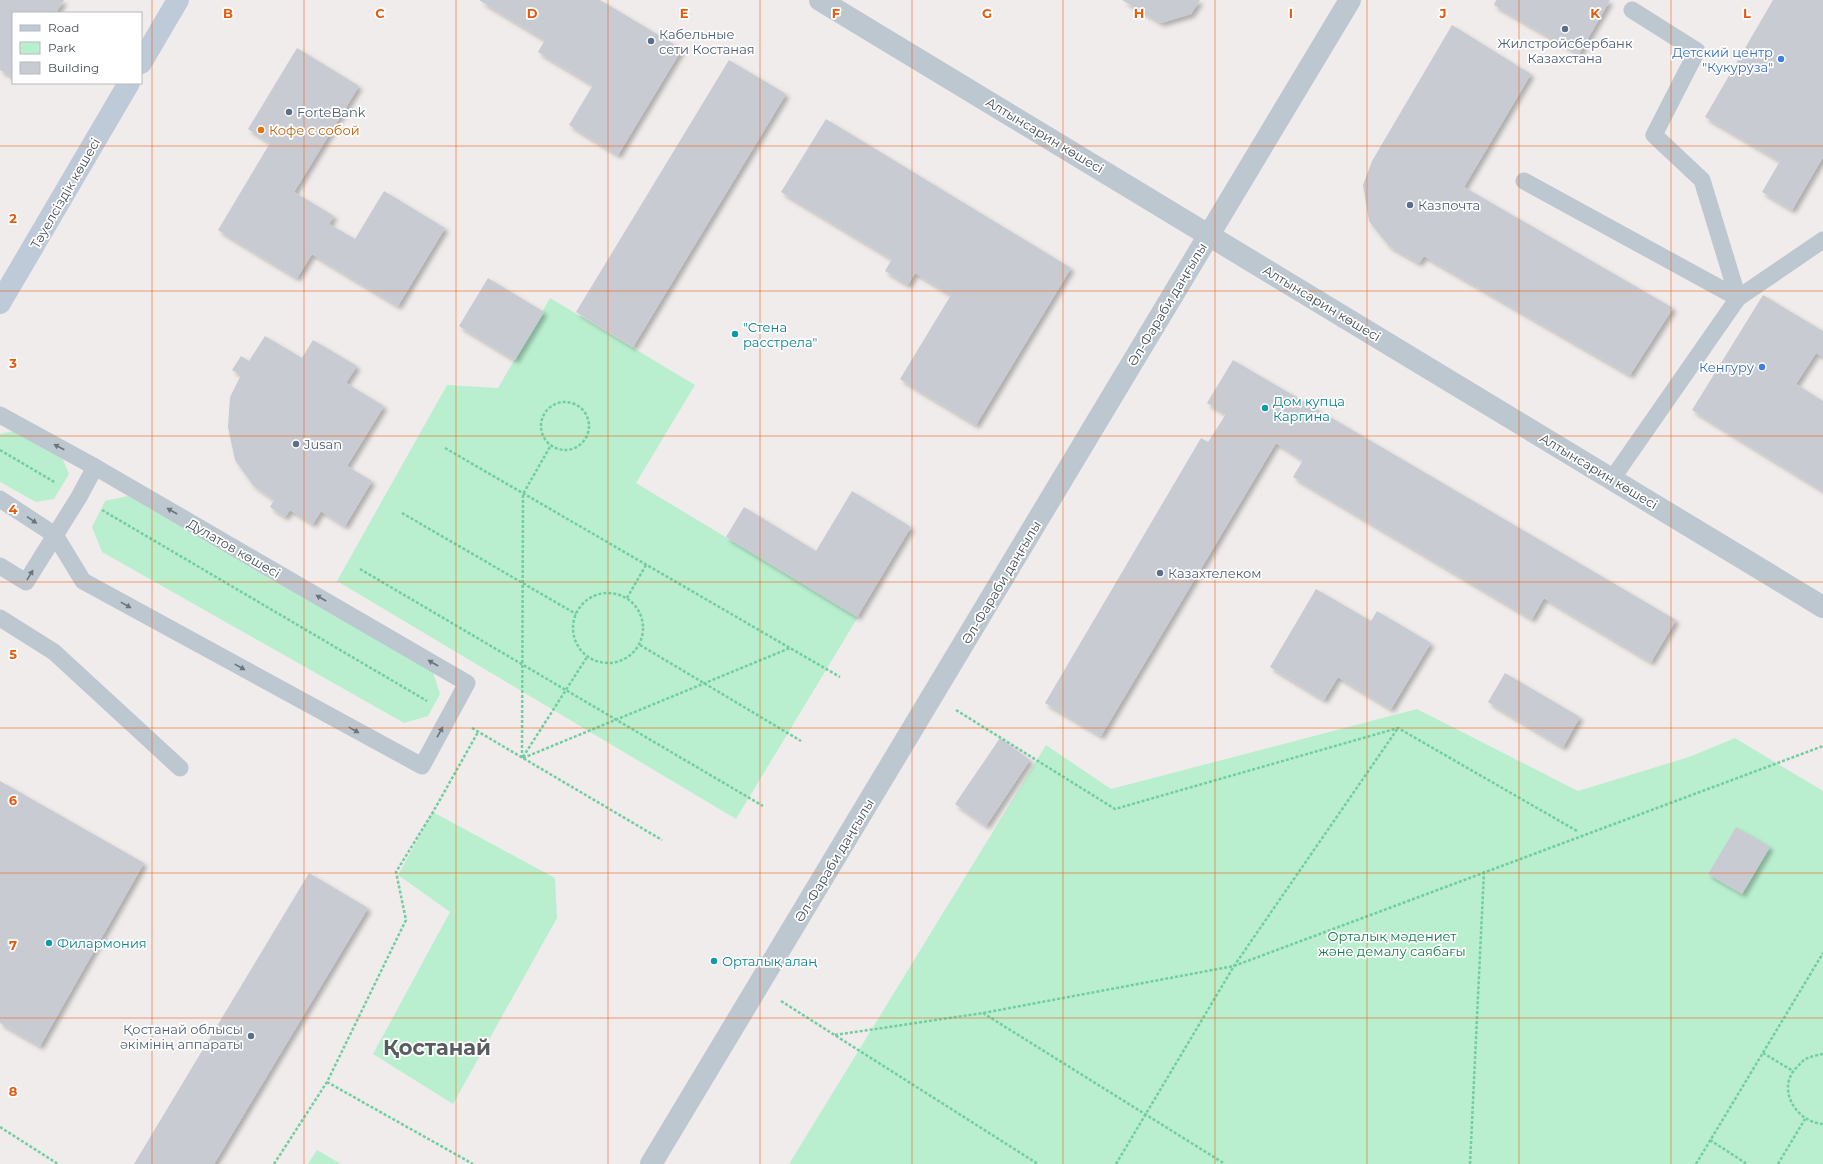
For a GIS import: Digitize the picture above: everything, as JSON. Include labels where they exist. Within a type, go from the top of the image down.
[{"type":"main road","points":[[142,61],[178,0]]},
{"type":"main road","name":"Тәуелсіздік көшесі","points":[[0,303],[128,84]]},
{"type":"street","name":"Алтынсарин көшесі","points":[[820,0],[1209,234],[1823,607]]},
{"type":"street","name":"Әл-Фараби даңғылы","points":[[651,1164],[1350,0]]},
{"type":"lane","points":[[1632,10],[1697,51],[1654,134],[1702,180],[1738,298]]},
{"type":"lane","points":[[1524,181],[1738,298]]},
{"type":"lane","points":[[1612,479],[1738,298],[1823,240]]},
{"type":"lane","name":"Дулатов көшесі","points":[[0,415],[95,466],[467,683],[450,715]]},
{"type":"lane","points":[[0,566],[26,582],[79,497],[95,466]]},
{"type":"lane","points":[[0,499],[55,535],[83,581],[422,766],[450,715]]},
{"type":"lane","points":[[0,618],[54,652],[180,768]]},
{"type":"path","points":[[568,402],[582,409],[589,424],[585,439],[580,445],[572,449],[565,450],[551,445],[542,433],[541,425],[547,411],[559,403],[568,402]]},
{"type":"path","points":[[522,758],[523,494],[551,445]]},
{"type":"path","points":[[445,448],[840,677]]},
{"type":"path","points":[[0,450],[662,840]]},
{"type":"path","points":[[402,513],[576,614]]},
{"type":"path","points":[[627,598],[646,565]]},
{"type":"path","points":[[360,569],[763,806]]},
{"type":"path","points":[[601,593],[612,593],[627,598],[640,611],[643,622],[644,634],[640,646],[632,655],[622,661],[610,664],[598,663],[587,657],[578,648],[574,637],[573,626],[576,614],[582,605],[590,598],[601,593]]},
{"type":"path","points":[[640,646],[801,742]]},
{"type":"path","points":[[522,758],[790,648]]},
{"type":"path","points":[[522,758],[587,657]]},
{"type":"path","points":[[933,695],[1115,809],[1398,728],[1576,831]]},
{"type":"path","points":[[1116,1164],[1234,966],[1398,728]]},
{"type":"path","points":[[274,1164],[327,1082],[406,920],[396,872],[433,812],[478,732]]},
{"type":"path","points":[[835,1035],[982,1013],[1234,966],[1484,871],[1823,746]]},
{"type":"path","points":[[1470,1164],[1484,871]]},
{"type":"path","points":[[1696,1164],[1823,953]]},
{"type":"path","points":[[758,986],[1038,1164]]},
{"type":"path","points":[[982,1013],[1225,1164]]},
{"type":"path","points":[[1763,1053],[1793,1071]]},
{"type":"path","points":[[1823,1054],[1807,1058],[1793,1071],[1788,1088],[1792,1106],[1804,1119],[1823,1124]]},
{"type":"path","points":[[327,1082],[473,1164]]},
{"type":"path","points":[[1778,1164],[1804,1119]]},
{"type":"path","points":[[0,1127],[58,1164]]},
{"type":"path","points":[[1710,1140],[1747,1164]]},
{"type":"green space","points":[[550,298],[695,385],[636,483],[858,617],[736,819],[337,581],[447,385],[498,388]]},
{"type":"green space","points":[[18,430],[59,450],[69,474],[54,499],[36,502],[0,482],[0,434]]},
{"type":"green space","points":[[128,496],[433,672],[440,694],[428,716],[404,723],[102,552],[92,527],[105,501]]},
{"type":"green space","name":"Орталық мәдениет және демалу саябағы","points":[[1417,709],[1578,791],[1689,757],[1735,738],[1823,791],[1823,1164],[789,1164],[1046,745],[1111,789]]},
{"type":"green space","points":[[433,812],[555,878],[557,918],[453,1104],[373,1054],[450,912],[398,875]]},
{"type":"green space","points":[[317,1150],[341,1164],[308,1164]]},
{"type":"building","points":[[0,0],[64,0],[57,12],[12,12],[12,76],[0,70]]},
{"type":"building","points":[[479,0],[600,0],[682,49],[618,155],[569,125],[593,85],[538,52],[545,40]]},
{"type":"building","points":[[1122,0],[1200,0],[1191,14],[1161,23]]},
{"type":"building","name":"Жилстройсбербанк Казахстана","points":[[1496,0],[1610,0],[1579,54],[1494,5]]},
{"type":"building","name":"Детский центр \"Кукуруза\"","points":[[1773,0],[1823,0],[1823,157],[1792,210],[1762,192],[1780,161],[1705,117]]},
{"type":"building","points":[[1452,25],[1531,74],[1464,187],[1673,308],[1630,375],[1424,256],[1419,263],[1389,246],[1369,221],[1363,185],[1372,161]]},
{"type":"building","points":[[297,48],[359,86],[294,192],[334,216],[329,224],[355,239],[384,191],[445,228],[398,306],[312,254],[297,278],[218,230],[270,143],[248,129]]},
{"type":"building","points":[[729,60],[786,94],[633,347],[576,312]]},
{"type":"building","points":[[826,119],[1071,268],[976,425],[900,379],[951,295],[915,273],[908,285],[885,271],[892,259],[781,192]]},
{"type":"building","points":[[488,278],[544,312],[515,360],[459,326]]},
{"type":"building","name":"Кенгуру","points":[[1763,295],[1823,331],[1823,357],[1816,353],[1796,384],[1823,401],[1823,491],[1692,410]]},
{"type":"building","name":"Jusan","points":[[265,336],[302,358],[313,340],[357,366],[346,383],[384,406],[347,466],[372,481],[345,526],[321,511],[313,524],[290,510],[285,517],[270,507],[274,500],[253,485],[235,460],[228,427],[230,397],[241,375],[232,370],[241,356],[249,361]]},
{"type":"building","points":[[1233,360],[1676,620],[1651,662],[1544,598],[1532,619],[1293,477],[1303,460],[1276,443],[1101,736],[1045,703],[1201,438],[1208,442],[1226,414],[1207,403]]},
{"type":"building","points":[[852,491],[911,527],[857,617],[726,537],[744,507],[816,551]]},
{"type":"building","points":[[1316,589],[1371,621],[1377,611],[1431,643],[1391,709],[1338,677],[1324,700],[1270,667]]},
{"type":"building","points":[[1505,673],[1580,717],[1563,747],[1488,702]]},
{"type":"building","points":[[1000,738],[1030,760],[986,826],[955,804]]},
{"type":"building","name":"Филармония","points":[[0,781],[144,863],[40,1046],[0,1023]]},
{"type":"building","points":[[1736,827],[1770,847],[1742,894],[1708,874]]},
{"type":"building","name":"Қостанай облысы әкімінің аппараты","points":[[309,873],[368,908],[214,1164],[134,1164]]},
{"type":"place","name":"Жилстройсбербанк Казахстана","points":[[1565,29]]},
{"type":"place","name":"Кабельные сети Костаная","points":[[651,41]]},
{"type":"place","name":"Детский центр \"Кукуруза\"","points":[[1781,59]]},
{"type":"place","name":"ForteBank","points":[[289,112]]},
{"type":"place","name":"Кофе с собой","points":[[261,130]]},
{"type":"place","name":"Казпочта","points":[[1410,205]]},
{"type":"place","name":"\"Стена расстрела\"","points":[[735,334]]},
{"type":"place","name":"Кенгуру","points":[[1762,367]]},
{"type":"place","name":"Дом купца Каргина","points":[[1265,408]]},
{"type":"place","name":"Jusan","points":[[296,444]]},
{"type":"place","name":"Казахтелеком","points":[[1160,573]]},
{"type":"place","name":"Филармония","points":[[49,943]]},
{"type":"place","name":"Орталық алаң","points":[[714,961]]},
{"type":"place","name":"Қостанай облысы әкімінің аппараты","points":[[251,1036]]},
{"type":"district","name":"Қостанай","points":[[437,1048]]}]
